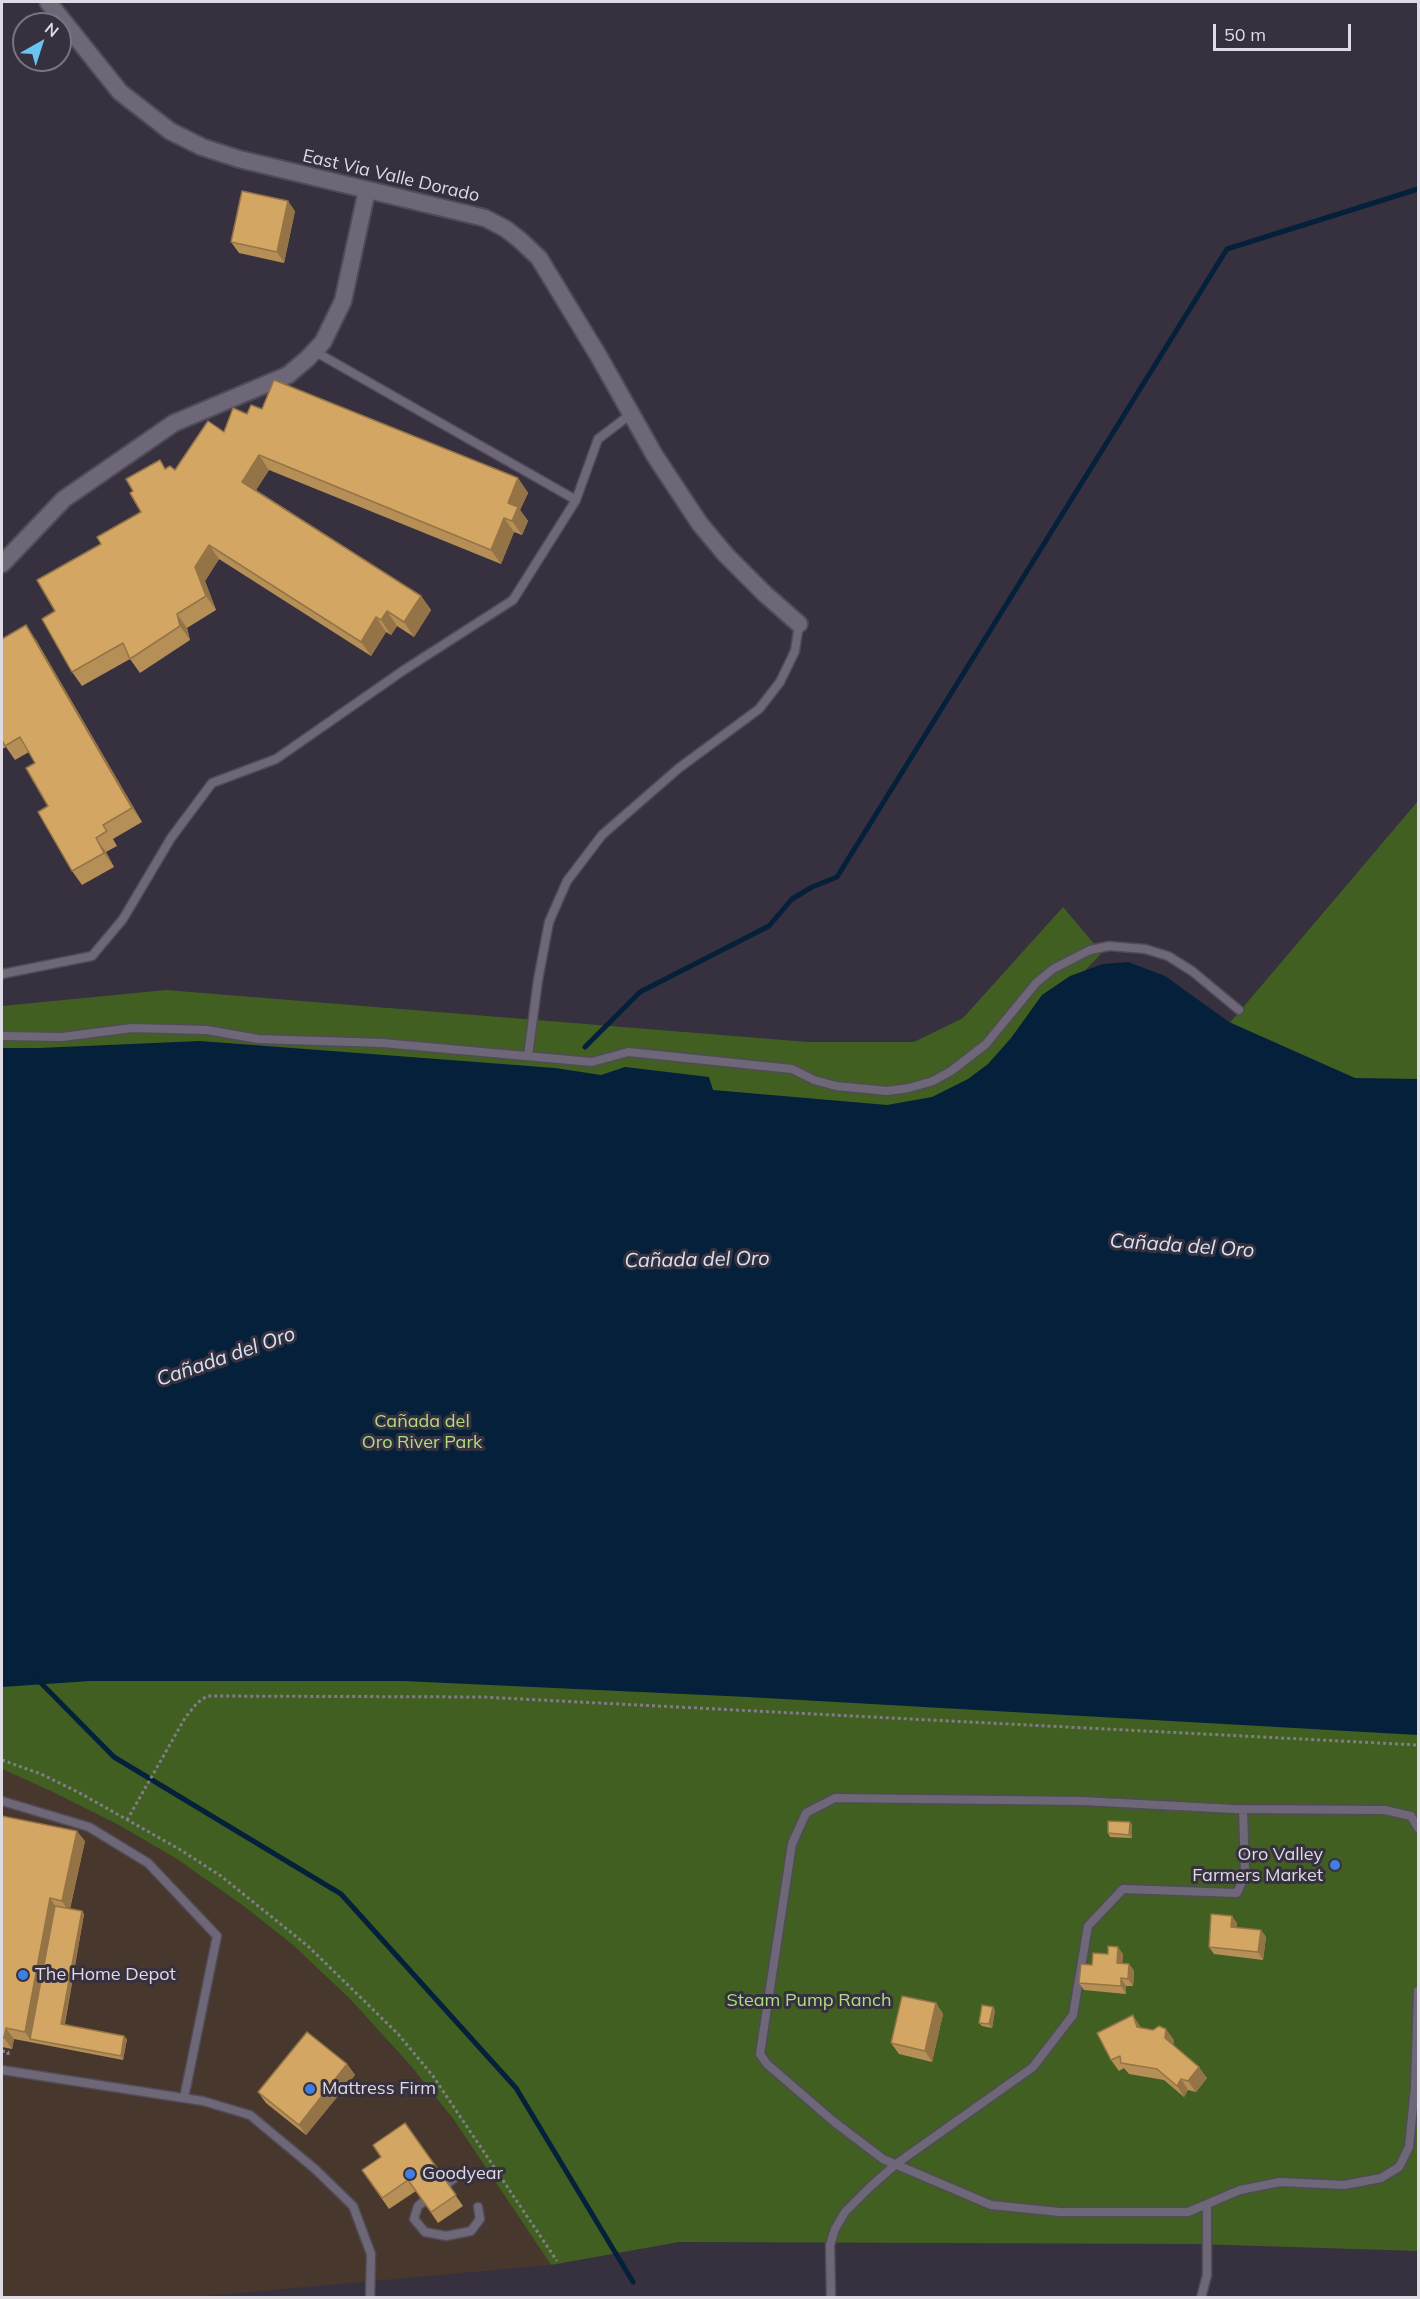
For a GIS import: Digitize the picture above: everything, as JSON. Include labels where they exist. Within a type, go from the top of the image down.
[{"type":"street","name":"East Via Valle Dorado","points":[[48,2],[120,92],[170,131],[202,147],[239,159],[485,218],[506,229],[520,240],[539,258],[655,456],[700,524],[757,586],[799,624]]},
{"type":"street","points":[[2,564],[64,499],[174,423],[288,375],[323,342],[344,301],[367,190]]},
{"type":"lane","points":[[314,351],[576,500]]},
{"type":"lane","points":[[2,974],[92,956],[123,919],[171,838],[212,783],[276,759],[404,670],[513,600],[576,500],[598,439],[631,414]]},
{"type":"lane","points":[[528,1056],[538,980],[549,922],[567,881],[602,835],[679,768],[759,709],[780,682],[795,651],[799,624]]},
{"type":"lane","points":[[2,1036],[62,1037],[132,1028],[190,1030],[258,1039],[383,1043],[592,1062],[628,1052],[792,1069],[814,1080],[836,1086],[887,1091],[933,1081],[970,1059],[986,1044],[1036,983],[1053,969],[1090,950],[1109,945],[1145,949],[1168,956],[1192,971],[1239,1010]]},
{"type":"lane","points":[[1419,1828],[1411,1816],[1385,1810],[1243,1809],[1083,1801],[835,1798],[806,1813],[792,1844],[760,2054],[767,2064],[833,2121],[883,2159],[991,2205],[1060,2212],[1188,2212],[1240,2190],[1280,2182],[1344,2186],[1381,2178],[1399,2167],[1409,2147],[1415,2087],[1419,1990]]},
{"type":"lane","points":[[2,1802],[89,1827],[148,1863],[217,1936],[184,2098]]},
{"type":"lane","points":[[831,2298],[830,2245],[835,2229],[845,2212],[896,2164],[1033,2067],[1073,2015],[1088,1926],[1123,1889],[1237,1893],[1245,1875],[1243,1809]]},
{"type":"lane","points":[[2,2070],[203,2101],[250,2115],[315,2169],[353,2206],[372,2254],[370,2298]]},
{"type":"lane","points":[[456,2177],[418,2206],[414,2218],[425,2232],[446,2236],[471,2231],[480,2219],[478,2207]]},
{"type":"lane","points":[[1201,2298],[1206,2275],[1208,2205]]},
{"type":"path","points":[[127,1820],[176,1732],[197,1703],[207,1696],[482,1697],[1419,1745]]},
{"type":"path","points":[[2,1760],[41,1774],[78,1792],[221,1876],[309,1947],[384,2020],[433,2076],[557,2261]]},
{"type":"shaded area","points":[[2,1769],[117,1824],[177,1859],[245,1907],[293,1945],[350,1999],[411,2066],[454,2120],[551,2265],[196,2297],[2,2297]]},
{"type":"green space","name":"Cañada del Oro River Park","points":[[1418,801],[1418,2251],[1196,2244],[679,2242],[551,2265],[454,2120],[411,2066],[350,1999],[293,1945],[245,1907],[177,1859],[117,1824],[2,1769],[2,1006],[166,990],[808,1042],[914,1042],[963,1018],[1063,907],[1102,953],[932,1127],[1128,1143]]},
{"type":"water","name":"Cañada del Oro River Park","points":[[1128,962],[1165,976],[1229,1022],[1355,1078],[1418,1079],[1418,1735],[748,1697],[404,1681],[90,1681],[2,1687],[2,1048],[200,1041],[555,1068],[601,1075],[625,1067],[709,1077],[713,1090],[887,1105],[932,1097],[968,1079],[988,1064],[1011,1038],[1042,995],[1070,976],[1103,964]]},
{"type":"building","points":[[242,191],[288,201],[277,252],[231,242]]},
{"type":"building","points":[[274,380],[518,478],[508,503],[518,507],[512,521],[504,518],[491,550],[259,455],[242,482],[421,596],[404,622],[387,611],[381,620],[376,617],[361,642],[209,545],[195,567],[206,596],[177,614],[180,626],[130,659],[123,643],[72,672],[42,619],[55,611],[37,580],[101,544],[97,537],[141,512],[130,493],[133,491],[126,479],[160,460],[165,469],[170,466],[175,470],[208,421],[224,432],[233,408],[247,414],[251,405],[262,409]]},
{"type":"building","points":[[26,625],[132,808],[103,825],[107,831],[96,838],[104,853],[72,871],[38,812],[48,806],[26,768],[35,763],[20,737],[5,746],[2,740],[2,639]]},
{"type":"building","name":"The Home Depot","points":[[2,1816],[77,1831],[62,1901],[50,1898],[25,2032],[6,2028],[4,2038],[2,2037]]},
{"type":"building","points":[[1108,1821],[1130,1822],[1129,1835],[1108,1833]]},
{"type":"building","points":[[55,1906],[82,1911],[61,2024],[124,2036],[121,2056],[30,2039]]},
{"type":"building","points":[[1211,1914],[1232,1916],[1231,1927],[1261,1930],[1258,1952],[1209,1947]]},
{"type":"building","points":[[1108,1946],[1118,1947],[1117,1963],[1129,1964],[1128,1979],[1121,1978],[1121,1986],[1079,1983],[1081,1964],[1092,1965],[1093,1953],[1108,1954]]},
{"type":"building","points":[[902,1996],[936,2003],[925,2051],[891,2043]]},
{"type":"building","points":[[982,2005],[993,2007],[989,2024],[979,2023]]},
{"type":"building","points":[[1133,2015],[1137,2027],[1153,2030],[1159,2026],[1166,2029],[1165,2038],[1199,2067],[1188,2081],[1181,2079],[1177,2086],[1157,2069],[1121,2063],[1120,2056],[1111,2060],[1097,2033]]},
{"type":"building","name":"Mattress Firm","points":[[307,2032],[347,2064],[299,2125],[258,2092]]},
{"type":"building","name":"Goodyear","points":[[405,2123],[456,2195],[431,2212],[408,2180],[382,2198],[362,2170],[381,2157],[373,2145]]},
{"type":"waterway","points":[[585,1047],[640,992],[769,926],[792,899],[812,887],[837,877],[1227,249],[1418,189]]},
{"type":"waterway","points":[[37,1679],[114,1757],[341,1894],[516,2088],[633,2282]]},
{"type":"place","name":"Oro Valley Farmers Market","points":[[1335,1865]]},
{"type":"place","name":"The Home Depot","points":[[23,1975]]},
{"type":"place","name":"Mattress Firm","points":[[310,2089]]},
{"type":"place","name":"Goodyear","points":[[410,2174]]},
{"type":"water label","name":"Cañada del Oro","points":[[1182,1246]]},
{"type":"water label","name":"Cañada del Oro","points":[[697,1260]]},
{"type":"water label","name":"Cañada del Oro","points":[[226,1357]]},
{"type":"park label","name":"Steam Pump Ranch","points":[[809,2001]]}]
